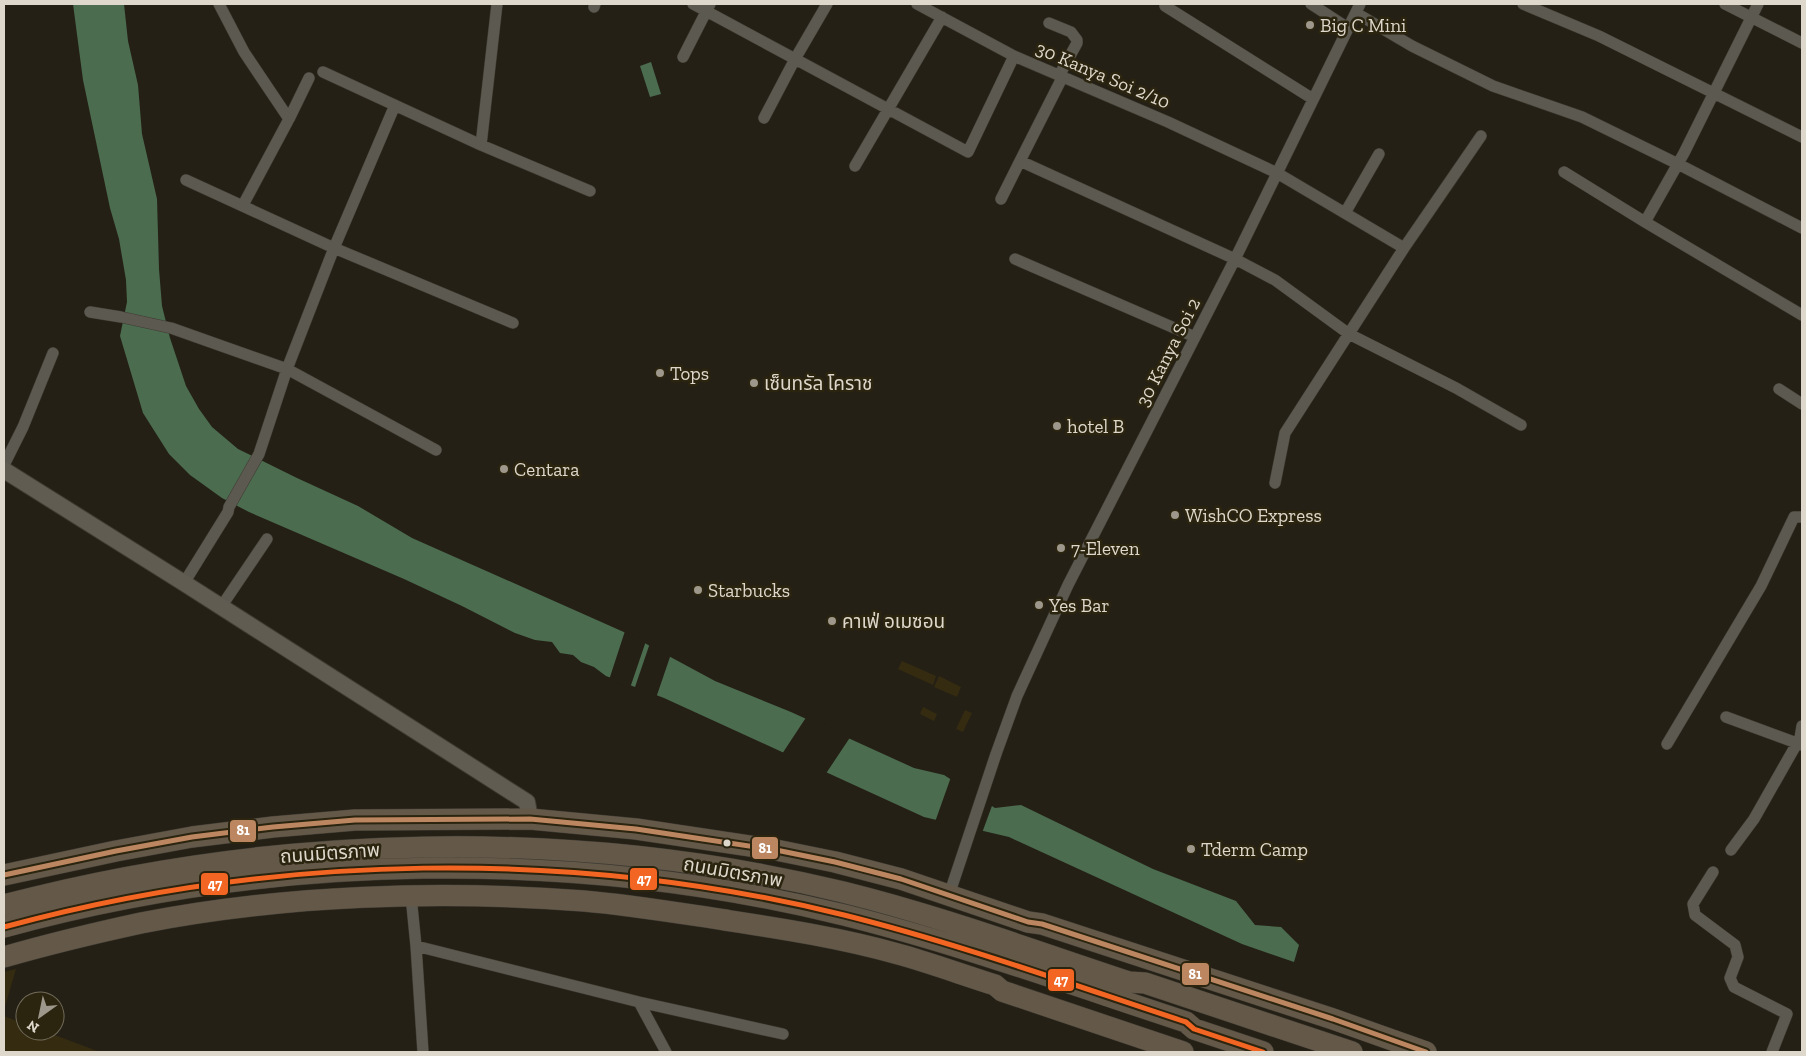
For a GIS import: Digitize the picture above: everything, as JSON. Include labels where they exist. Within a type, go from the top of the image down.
[{"type":"highway","points":[[4,875],[173,840],[273,827],[355,820],[530,820],[636,829],[776,850],[835,862],[901,879],[1028,922],[1042,924],[1333,1019],[1426,1052]]},
{"type":"highway","name":"ถนนมิตรภาพ","points":[[4,905],[118,878],[278,856],[434,847],[530,849],[640,856],[751,874],[843,892],[944,921],[1129,982],[1145,983],[1352,1052]]},
{"type":"highway","name":"ถนนมิตรภาพ","points":[[4,927],[126,898],[211,884],[280,876],[357,871],[444,869],[534,871],[638,878],[752,896],[863,920],[937,941],[1186,1022],[1194,1029],[1264,1052]]},
{"type":"highway","points":[[4,957],[107,931],[225,910],[326,900],[411,896],[495,896],[585,902],[683,913],[858,944],[898,954],[995,985],[1002,991],[1183,1052]]},
{"type":"highway","points":[[1028,922],[1039,932],[1132,972],[1145,983]]},
{"type":"highway","points":[[995,985],[1005,982],[1182,1032],[1194,1029]]},
{"type":"street","points":[[219,4],[244,52],[289,119]]},
{"type":"street","points":[[481,145],[497,4]]},
{"type":"street","points":[[692,4],[708,7],[795,59],[968,152],[1014,56]]},
{"type":"street","points":[[764,118],[827,4]]},
{"type":"street","name":"30 Kanya Soi 2/10","points":[[917,4],[1014,56],[1168,122],[1277,173],[1404,248]]},
{"type":"street","points":[[1311,4],[1348,28]]},
{"type":"street","points":[[1523,4],[1599,36],[1802,137]]},
{"type":"street","points":[[1725,4],[1802,43]]},
{"type":"street","points":[[1645,222],[1678,164],[1758,4]]},
{"type":"street","points":[[1165,6],[1314,99]]},
{"type":"street","points":[[683,57],[708,7]]},
{"type":"street","points":[[1358,8],[1412,46],[1494,86],[1582,117],[1802,228]]},
{"type":"street","name":"30 Kanya Soi 2","points":[[949,895],[1017,696],[1068,585],[1235,260],[1358,8]]},
{"type":"street","points":[[855,166],[942,17]]},
{"type":"street","points":[[1001,198],[1077,43],[1077,40],[1070,32],[1049,23]]},
{"type":"street","points":[[323,72],[481,145],[590,191]]},
{"type":"street","points":[[242,205],[309,78]]},
{"type":"street","points":[[184,583],[228,512],[259,454],[286,370],[334,248],[395,105]]},
{"type":"street","points":[[1275,483],[1285,434],[1404,248],[1481,136]]},
{"type":"street","points":[[1345,213],[1379,154]]},
{"type":"street","points":[[1020,161],[1275,280],[1349,334],[1456,388],[1522,425]]},
{"type":"street","points":[[1564,172],[1802,315]]},
{"type":"street","points":[[186,180],[334,248],[513,323]]},
{"type":"street","points":[[1015,259],[1195,337]]},
{"type":"street","points":[[90,312],[170,328],[286,370],[436,450]]},
{"type":"street","points":[[4,465],[23,427],[53,353]]},
{"type":"street","points":[[1779,389],[1802,404]]},
{"type":"street","points":[[4,470],[527,802],[530,820]]},
{"type":"street","points":[[1667,744],[1761,586],[1794,517],[1802,517]]},
{"type":"street","points":[[221,607],[267,539]]},
{"type":"street","points":[[1726,717],[1799,745]]},
{"type":"street","points":[[1732,850],[1754,819],[1799,745],[1802,726]]},
{"type":"street","points":[[1713,872],[1693,904],[1695,915],[1735,945],[1738,958],[1730,978],[1734,987],[1787,1014],[1772,1052]]},
{"type":"street","points":[[411,896],[422,1052]]},
{"type":"street","points":[[416,946],[639,1002],[783,1034]]},
{"type":"street","points":[[639,1002],[666,1052]]},
{"type":"shaded area","points":[[73,4],[124,4],[128,41],[138,85],[142,134],[157,199],[162,306],[170,338],[186,386],[199,409],[212,427],[238,449],[358,506],[412,538],[626,633],[715,681],[791,712],[914,768],[944,775],[995,808],[1021,805],[1153,869],[1236,901],[1255,925],[1281,927],[1299,945],[1294,962],[1242,944],[1009,837],[924,817],[664,698],[606,676],[594,667],[581,662],[573,655],[560,653],[552,642],[535,640],[515,633],[404,579],[249,512],[222,498],[190,475],[169,454],[143,413],[120,336],[127,302],[126,280],[119,239],[110,208],[83,80]]},
{"type":"shaded area","points":[[651,62],[661,94],[650,97],[640,66]]},
{"type":"shaded area","points":[[902,661],[936,676],[933,685],[898,669]]},
{"type":"shaded area","points":[[939,676],[961,687],[957,697],[934,687]]},
{"type":"shaded area","points":[[923,707],[937,714],[934,721],[920,714]]},
{"type":"shaded area","points":[[965,710],[972,713],[963,732],[956,729]]},
{"type":"shaded area","points":[[16,969],[4,1010],[4,972]]},
{"type":"shaded area","points":[[4,1016],[15,1020],[15,1041],[65,1041],[65,1039],[100,1052],[4,1052]]},
{"type":"pier","points":[[625,631],[646,641],[630,688],[609,680]]},
{"type":"pier","points":[[650,643],[671,654],[656,698],[634,690]]},
{"type":"pier","points":[[807,716],[851,736],[825,775],[782,754]]},
{"type":"pier","points":[[951,777],[993,803],[982,833],[935,822]]},
{"type":"transit line","name":"81","points":[[4,875],[192,837],[273,827],[355,820],[530,819],[636,829],[776,850],[835,862],[901,879],[1028,922],[1042,924],[1333,1019],[1426,1052]]},
{"type":"transit line","name":"47","points":[[4,927],[106,902],[211,884],[317,873],[423,868],[530,870],[636,878],[741,893],[887,926],[1186,1022],[1194,1029],[1263,1052]]},
{"type":"place","name":"Big C Mini","points":[[1310,25]]},
{"type":"place","name":"Tops","points":[[660,373]]},
{"type":"place","name":"เซ็นทรัล โคราช","points":[[754,383]]},
{"type":"place","name":"hotel B","points":[[1057,426]]},
{"type":"place","name":"Centara","points":[[504,469]]},
{"type":"place","name":"WishCO Express","points":[[1175,515]]},
{"type":"place","name":"7-Eleven","points":[[1061,548]]},
{"type":"place","name":"Starbucks","points":[[698,590]]},
{"type":"place","name":"Yes Bar","points":[[1039,605]]},
{"type":"place","name":"คาเฟ่ อเมซอน","points":[[832,621]]},
{"type":"place","name":"Tderm Camp","points":[[1191,849]]}]
